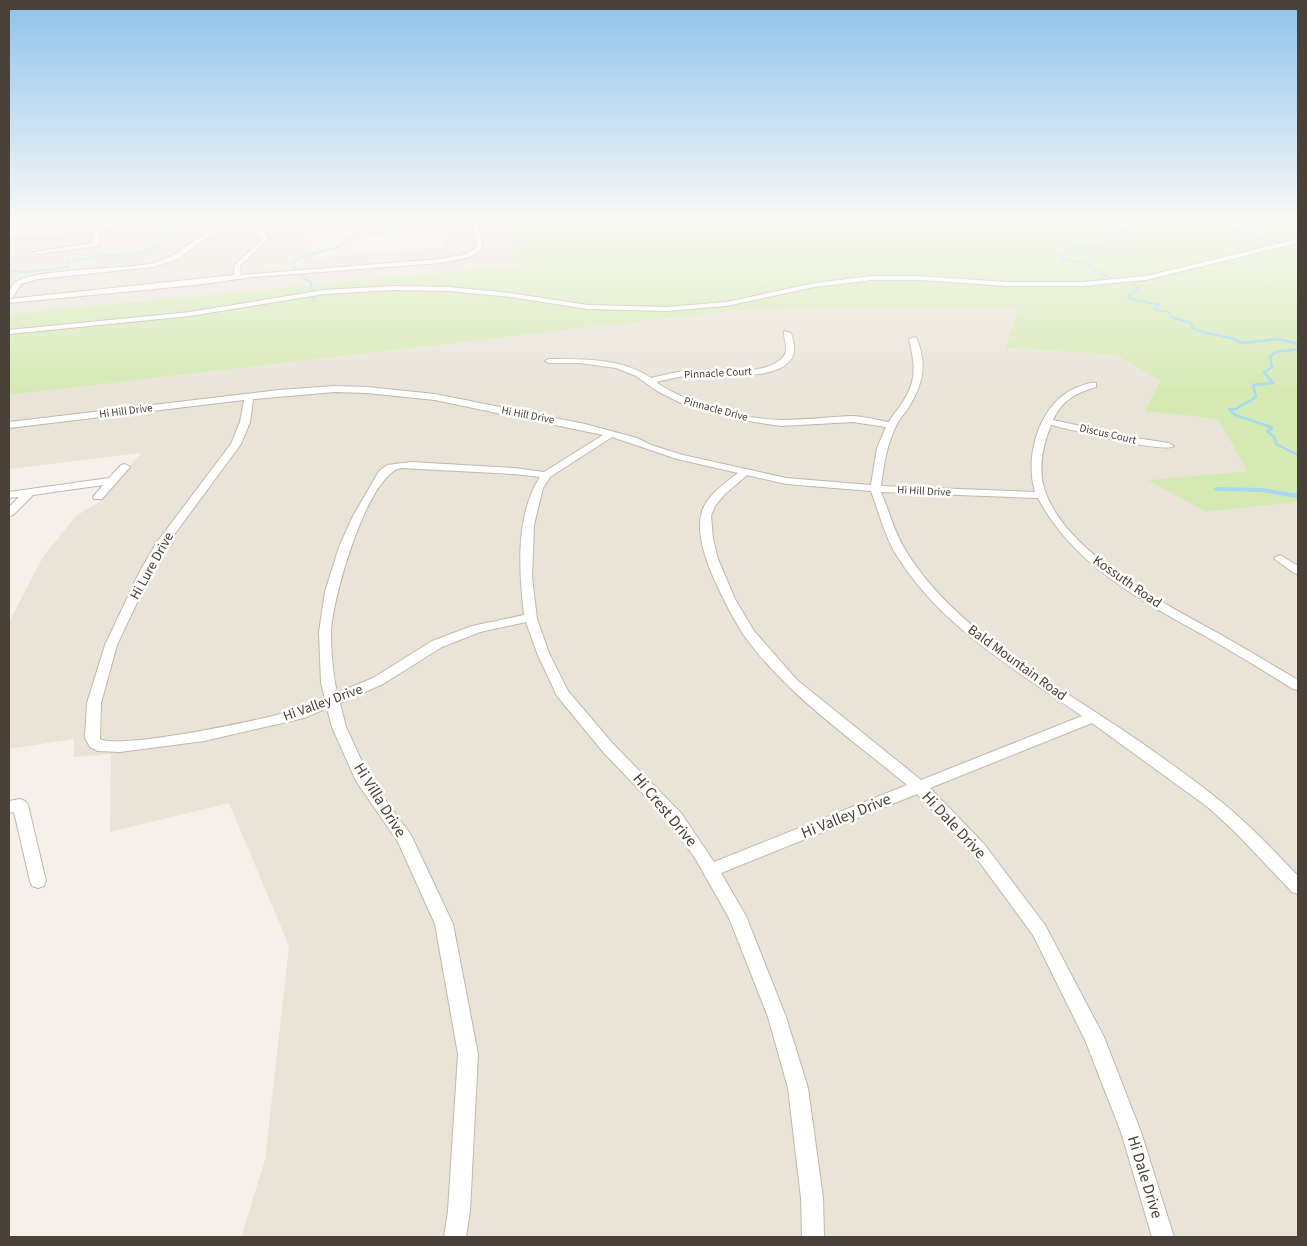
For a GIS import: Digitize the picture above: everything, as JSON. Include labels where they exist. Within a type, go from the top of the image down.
[{"type":"street","points":[[9,296],[16,286],[30,279]]},
{"type":"street","points":[[9,301],[223,279]]},
{"type":"street","points":[[9,332],[190,314],[324,292],[392,288],[457,289],[588,307],[667,309],[726,304],[815,284],[861,279]]},
{"type":"street","points":[[936,279],[1007,284],[1083,284],[1134,279]]},
{"type":"street","name":"Pinnacle Court","points":[[650,381],[694,373],[746,373],[775,366],[787,358],[790,351],[787,333]]},
{"type":"street","name":"Bald Mountain Road","points":[[913,339],[918,366],[918,380],[903,409],[892,424],[879,460],[875,489],[899,550],[932,595],[1000,654],[1140,749],[1214,804],[1242,829],[1298,887]]},
{"type":"street","name":"Pinnacle Drive","points":[[549,361],[579,361],[617,366],[638,374],[684,401],[720,412],[754,419],[781,423],[853,419],[892,424]]},
{"type":"street","name":"Kossuth Road","points":[[1093,385],[1064,396],[1052,410],[1040,439],[1036,463],[1042,495],[1068,536],[1120,580],[1151,601],[1298,686]]},
{"type":"street","name":"Hi Hill Drive","points":[[9,425],[249,396],[335,389],[403,393],[530,415],[611,434],[680,457],[744,473],[803,484],[875,489],[1042,495]]},
{"type":"street","name":"Hi Lure Drive","points":[[102,747],[92,738],[94,703],[111,645],[146,571],[163,542],[236,444],[245,422],[249,396]]},
{"type":"street","name":"Discus Court","points":[[1047,421],[1136,441],[1169,446]]},
{"type":"street","points":[[546,475],[611,434]]},
{"type":"street","name":"Hi Villa Drive","points":[[455,1237],[459,1210],[468,1054],[444,924],[405,839],[364,781],[339,727],[328,683],[325,632],[331,592],[345,546],[357,518],[383,473],[391,467],[401,464],[514,471],[546,475]]},
{"type":"street","points":[[98,497],[125,467]]},
{"type":"street","name":"Hi Dale Drive","points":[[744,473],[716,498],[710,505],[706,516],[705,526],[710,552],[729,599],[749,633],[792,683],[919,787],[978,848],[1039,930],[1094,1037],[1131,1132],[1163,1237]]},
{"type":"street","name":"Hi Crest Drive","points":[[546,475],[534,500],[529,524],[526,577],[530,617],[543,653],[562,693],[609,750],[675,817],[711,870],[737,916],[777,1017],[798,1088],[812,1198],[813,1237]]},
{"type":"street","points":[[9,494],[112,481]]},
{"type":"street","points":[[9,513],[30,492]]},
{"type":"street","points":[[1280,558],[1298,571]]},
{"type":"street","name":"Hi Valley Drive","points":[[102,747],[120,747],[204,736],[288,717],[333,702],[378,681],[437,644],[476,629],[530,617]]},
{"type":"street","name":"Hi Valley Drive","points":[[711,870],[1093,717]]},
{"type":"street","points":[[9,807],[20,805],[38,881]]},
{"type":"shaded area","points":[[9,279],[372,279],[9,314]]},
{"type":"shaded area","points":[[1020,308],[1005,348],[1116,355],[1160,381],[1145,411],[1218,419],[1247,471],[1149,480],[1206,512],[1298,502],[1298,1237],[241,1237],[265,1160],[289,946],[229,803],[110,832],[111,754],[74,757],[74,739],[9,749],[9,622],[43,557],[76,516],[99,502],[141,453],[9,469],[9,395],[740,310]]},
{"type":"green space","points":[[372,279],[1298,279],[1298,502],[1206,512],[1148,480],[1247,471],[1218,419],[1145,411],[1160,381],[1116,355],[1005,348],[1019,308],[740,310],[9,395],[9,314]]},
{"type":"waterway","points":[[304,279],[311,282],[314,301]]},
{"type":"waterway","points":[[1133,284],[1139,288],[1129,295],[1128,298],[1159,305],[1154,308],[1155,310],[1169,312],[1171,317],[1191,323],[1192,328],[1208,334]]},
{"type":"waterway","points":[[1203,332],[1231,338],[1243,343],[1279,339],[1298,344]]},
{"type":"waterway","points":[[1298,345],[1298,349],[1275,352],[1270,357],[1272,367],[1264,372],[1273,383],[1253,385],[1256,396],[1237,409],[1229,409],[1235,415],[1271,427],[1272,429],[1267,431],[1275,438],[1276,444],[1298,455]]},
{"type":"waterway","points":[[1216,489],[1261,490],[1298,496]]}]
